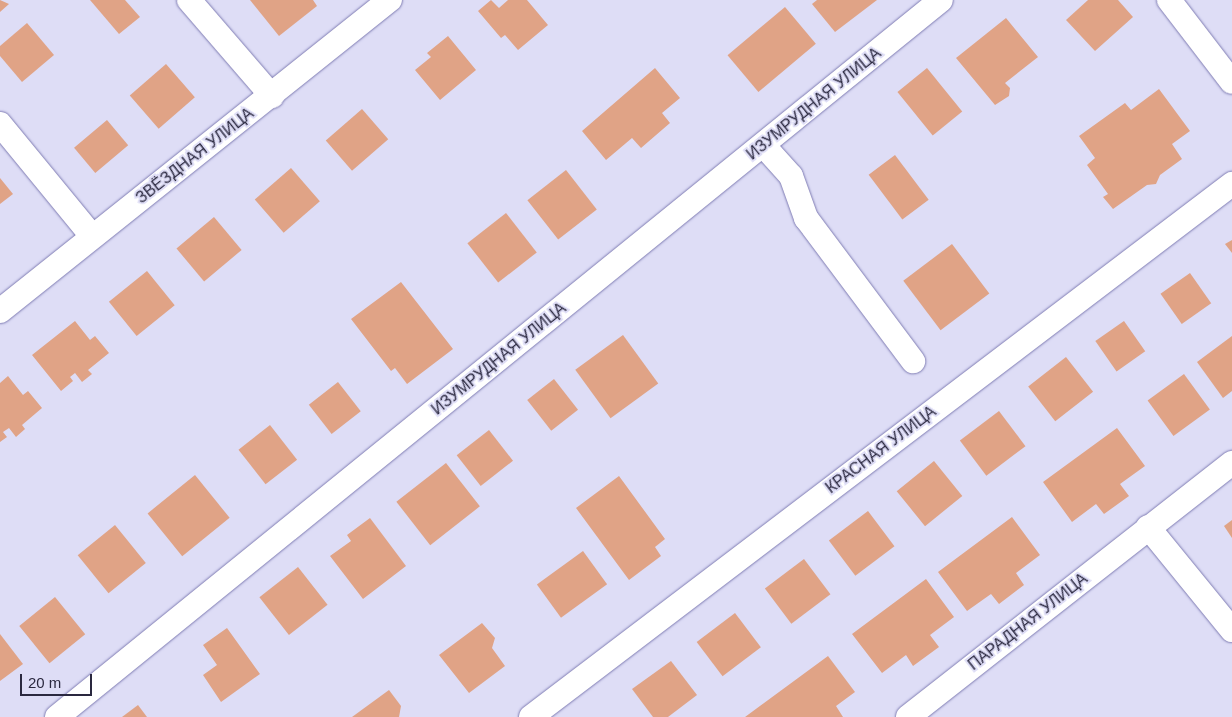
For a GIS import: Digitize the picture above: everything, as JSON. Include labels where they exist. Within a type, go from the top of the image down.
[{"type":"street","points":[[189,0],[272,96]]},
{"type":"street","name":"ЗВЁЗДНАЯ УЛИЦА","points":[[0,311],[390,0]]},
{"type":"street","name":"ИЗУМРУДНАЯ УЛИЦА","points":[[57,717],[764,146],[941,0]]},
{"type":"street","points":[[1169,0],[1232,82]]},
{"type":"street","points":[[0,124],[92,236]]},
{"type":"street","points":[[764,146],[791,176],[806,218],[914,361]]},
{"type":"street","name":"КРАСНАЯ УЛИЦА","points":[[531,717],[1232,184]]},
{"type":"street","name":"ПАРАДНАЯ УЛИЦА","points":[[908,717],[1148,527],[1232,464]]},
{"type":"street","points":[[1148,527],[1232,630]]},
{"type":"building","points":[[0,0],[9,4],[0,12]]},
{"type":"building","points":[[90,0],[125,0],[140,17],[119,34]]},
{"type":"building","points":[[250,0],[313,0],[317,6],[279,36]]},
{"type":"building","points":[[491,0],[499,8],[508,0],[527,0],[548,25],[518,50],[505,35],[501,38],[478,11]]},
{"type":"building","points":[[817,0],[877,0],[835,32],[812,4]]},
{"type":"building","points":[[1088,0],[1118,0],[1133,17],[1095,51],[1066,20]]},
{"type":"building","points":[[785,7],[816,44],[758,92],[728,55]]},
{"type":"building","points":[[1006,18],[1038,57],[1005,83],[1010,88],[1009,96],[995,105],[956,58]]},
{"type":"building","points":[[27,23],[54,55],[22,82],[0,56],[0,46]]},
{"type":"building","points":[[448,36],[476,70],[440,100],[415,70],[431,57],[427,53]]},
{"type":"building","points":[[166,64],[195,97],[159,129],[130,95]]},
{"type":"building","points":[[655,68],[680,98],[662,113],[670,123],[641,148],[632,138],[606,160],[582,131]]},
{"type":"building","points":[[927,68],[962,112],[933,135],[897,92]]},
{"type":"building","points":[[1159,89],[1190,131],[1172,144],[1182,159],[1160,175],[1156,184],[1147,185],[1113,209],[1103,197],[1108,194],[1087,165],[1095,158],[1079,136],[1125,103],[1131,110]]},
{"type":"building","points":[[362,109],[388,139],[352,171],[326,140]]},
{"type":"building","points":[[107,120],[128,145],[95,173],[74,148]]},
{"type":"building","points":[[895,155],[929,200],[902,220],[869,175]]},
{"type":"building","points":[[291,168],[320,201],[284,233],[255,199]]},
{"type":"building","points":[[566,170],[597,209],[558,240],[527,200]]},
{"type":"building","points":[[0,178],[13,194],[0,204]]},
{"type":"building","points":[[506,213],[537,252],[498,283],[467,243]]},
{"type":"building","points":[[214,217],[242,250],[204,281],[176,248]]},
{"type":"building","points":[[1232,240],[1232,253],[1225,244]]},
{"type":"building","points":[[952,244],[989,294],[941,330],[903,281]]},
{"type":"building","points":[[147,271],[175,305],[137,336],[109,302]]},
{"type":"building","points":[[1190,273],[1211,303],[1182,324],[1161,294]]},
{"type":"building","points":[[401,282],[453,349],[407,384],[395,368],[391,371],[351,319]]},
{"type":"building","points":[[75,321],[90,340],[95,336],[109,353],[88,370],[92,374],[82,382],[75,373],[70,377],[73,381],[61,391],[32,355]]},
{"type":"building","points":[[1124,321],[1145,351],[1117,371],[1095,341]]},
{"type":"building","points":[[623,335],[658,384],[611,418],[575,370]]},
{"type":"building","points":[[1232,336],[1232,391],[1223,398],[1197,362]]},
{"type":"building","points":[[1066,357],[1093,392],[1055,421],[1028,387]]},
{"type":"building","points":[[1184,374],[1210,410],[1173,436],[1148,400]]},
{"type":"building","points":[[8,376],[23,395],[28,391],[42,408],[22,425],[25,429],[16,437],[9,428],[3,432],[7,437],[0,442],[0,383]]},
{"type":"building","points":[[554,379],[578,410],[551,431],[527,400]]},
{"type":"building","points":[[338,382],[361,411],[332,434],[309,405]]},
{"type":"building","points":[[999,411],[1025,446],[986,476],[960,440]]},
{"type":"building","points":[[270,425],[297,460],[266,484],[238,450]]},
{"type":"building","points":[[1117,428],[1145,466],[1120,484],[1129,496],[1104,514],[1096,504],[1072,522],[1043,482]]},
{"type":"building","points":[[489,430],[513,461],[481,486],[457,455]]},
{"type":"building","points":[[934,461],[962,496],[925,526],[897,491]]},
{"type":"building","points":[[446,463],[480,506],[430,545],[396,502]]},
{"type":"building","points":[[195,475],[230,518],[182,556],[148,513]]},
{"type":"building","points":[[619,476],[665,539],[655,547],[661,556],[629,580],[576,508]]},
{"type":"building","points":[[868,511],[894,546],[855,576],[829,540]]},
{"type":"building","points":[[1012,517],[1040,555],[1016,573],[1024,585],[999,604],[991,594],[967,611],[938,572]]},
{"type":"building","points":[[370,518],[406,566],[363,599],[330,556],[351,541],[347,535]]},
{"type":"building","points":[[1232,520],[1232,538],[1224,526]]},
{"type":"building","points":[[115,525],[146,563],[109,593],[78,555]]},
{"type":"building","points":[[583,551],[607,584],[561,618],[537,585]]},
{"type":"building","points":[[804,559],[830,594],[791,624],[765,588]]},
{"type":"building","points":[[298,567],[328,605],[289,635],[259,597]]},
{"type":"building","points":[[926,579],[954,617],[930,635],[939,647],[913,666],[906,655],[882,673],[852,634]]},
{"type":"building","points":[[55,597],[85,634],[49,663],[19,626]]},
{"type":"building","points":[[735,613],[761,647],[723,676],[697,642]]},
{"type":"building","points":[[482,623],[495,638],[492,648],[505,666],[469,693],[439,655]]},
{"type":"building","points":[[227,628],[260,674],[221,702],[203,675],[217,665],[203,645]]},
{"type":"building","points":[[0,634],[23,664],[0,681]]},
{"type":"building","points":[[828,656],[855,692],[836,706],[843,717],[745,717]]},
{"type":"building","points":[[671,661],[697,695],[668,717],[653,717],[632,689]]},
{"type":"building","points":[[389,690],[401,706],[399,717],[352,717]]},
{"type":"building","points":[[138,705],[147,717],[122,717]]}]
